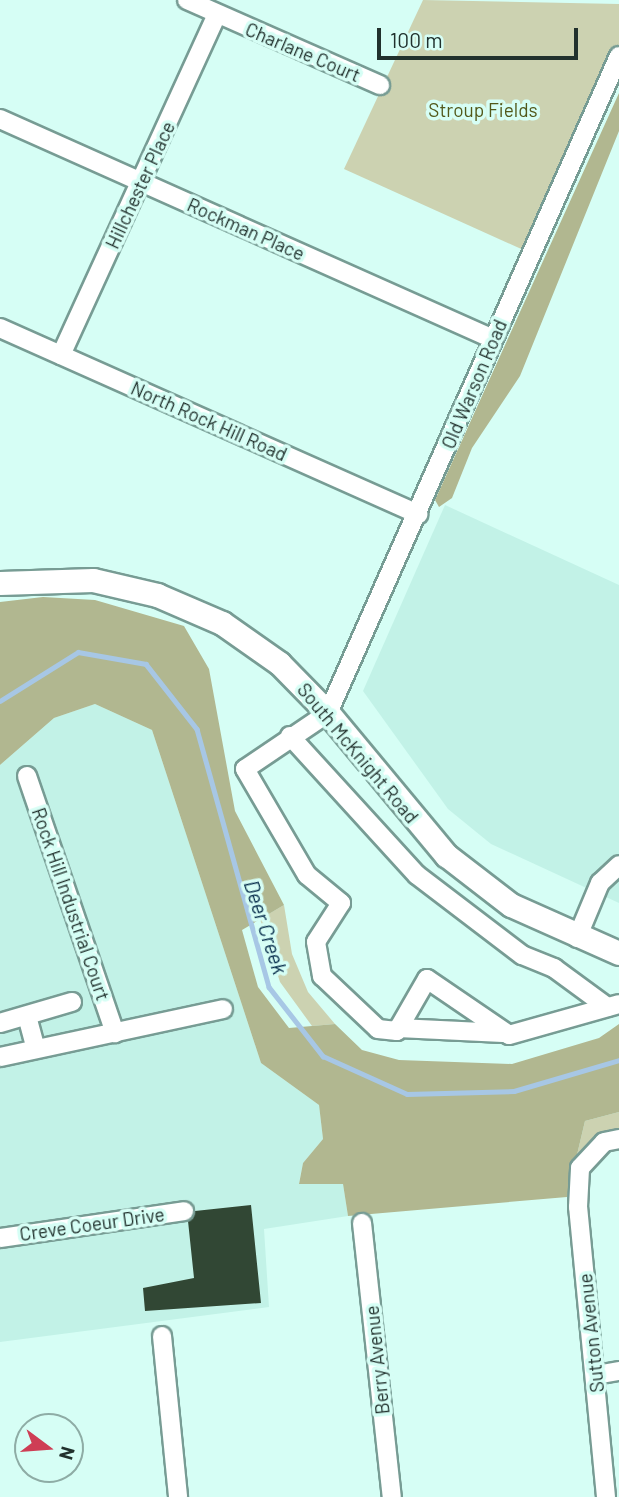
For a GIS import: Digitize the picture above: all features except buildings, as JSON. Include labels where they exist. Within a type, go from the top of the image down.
[{"type":"main road","name":"South McKnight Road","points":[[0,583],[93,580],[158,595],[222,623],[279,663],[328,713],[446,855],[511,905],[576,939],[619,953]]},
{"type":"street","name":"Charlane Court","points":[[187,0],[380,85]]},
{"type":"street","name":"Hillchester Place","points":[[61,355],[218,15]]},
{"type":"street","name":"Old Warson Road","points":[[328,713],[619,56]]},
{"type":"street","name":"Rockman Place","points":[[0,119],[493,339]]},
{"type":"street","name":"North Rock Hill Road","points":[[0,328],[418,514]]},
{"type":"street","points":[[328,713],[290,736],[245,769],[307,875],[341,903],[313,954],[322,976],[378,1029],[506,1033],[613,1005]]},
{"type":"street","points":[[290,736],[417,874],[522,956],[554,968],[613,1005]]},
{"type":"street","name":"Rock Hill Industrial Court","points":[[27,776],[115,1033]]},
{"type":"street","points":[[576,939],[600,883],[619,865]]},
{"type":"street","points":[[398,1028],[427,978],[506,1033]]},
{"type":"street","points":[[0,1023],[72,1002]]},
{"type":"street","points":[[0,1057],[223,1009]]},
{"type":"street","points":[[27,1016],[36,1049]]},
{"type":"street","name":"Sutton Avenue","points":[[606,1497],[578,1207],[580,1168],[604,1142],[619,1139]]},
{"type":"street","name":"Creve Coeur Drive","points":[[0,1238],[184,1210]]},
{"type":"street","name":"Berry Avenue","points":[[362,1223],[392,1497]]},
{"type":"street","points":[[162,1336],[178,1497]]},
{"type":"street","points":[[596,1375],[619,1371]]},
{"type":"shaded area","points":[[619,93],[619,131],[520,376],[472,448],[452,498],[439,507],[435,500]]},
{"type":"shaded area","points":[[445,505],[619,585],[619,903],[491,844],[448,809],[363,691]]},
{"type":"shaded area","points":[[43,597],[95,600],[184,626],[209,669],[235,811],[284,905],[242,930],[258,987],[289,1028],[335,1024],[362,1050],[399,1060],[512,1064],[599,1038],[619,1024],[619,1112],[585,1121],[567,1197],[348,1216],[343,1184],[299,1184],[303,1163],[323,1139],[319,1105],[261,1063],[152,730],[95,704],[54,718],[0,765],[0,602]]},
{"type":"shaded area","points":[[95,704],[152,730],[261,1063],[319,1105],[323,1139],[303,1163],[299,1183],[343,1184],[348,1216],[264,1229],[269,1307],[0,1342],[0,765],[54,718]]},
{"type":"green space","name":"Stroup Fields","points":[[423,0],[619,4],[619,53],[528,252],[344,169]]},
{"type":"green space","points":[[284,905],[292,954],[308,992],[335,1024],[312,1026],[280,982],[260,919]]},
{"type":"green space","points":[[619,1112],[619,1134],[567,1197],[585,1121]]},
{"type":"waterway","name":"Deer Creek","points":[[0,701],[78,652],[146,664],[197,729],[269,987],[323,1056],[407,1094],[514,1091],[619,1060]]}]
